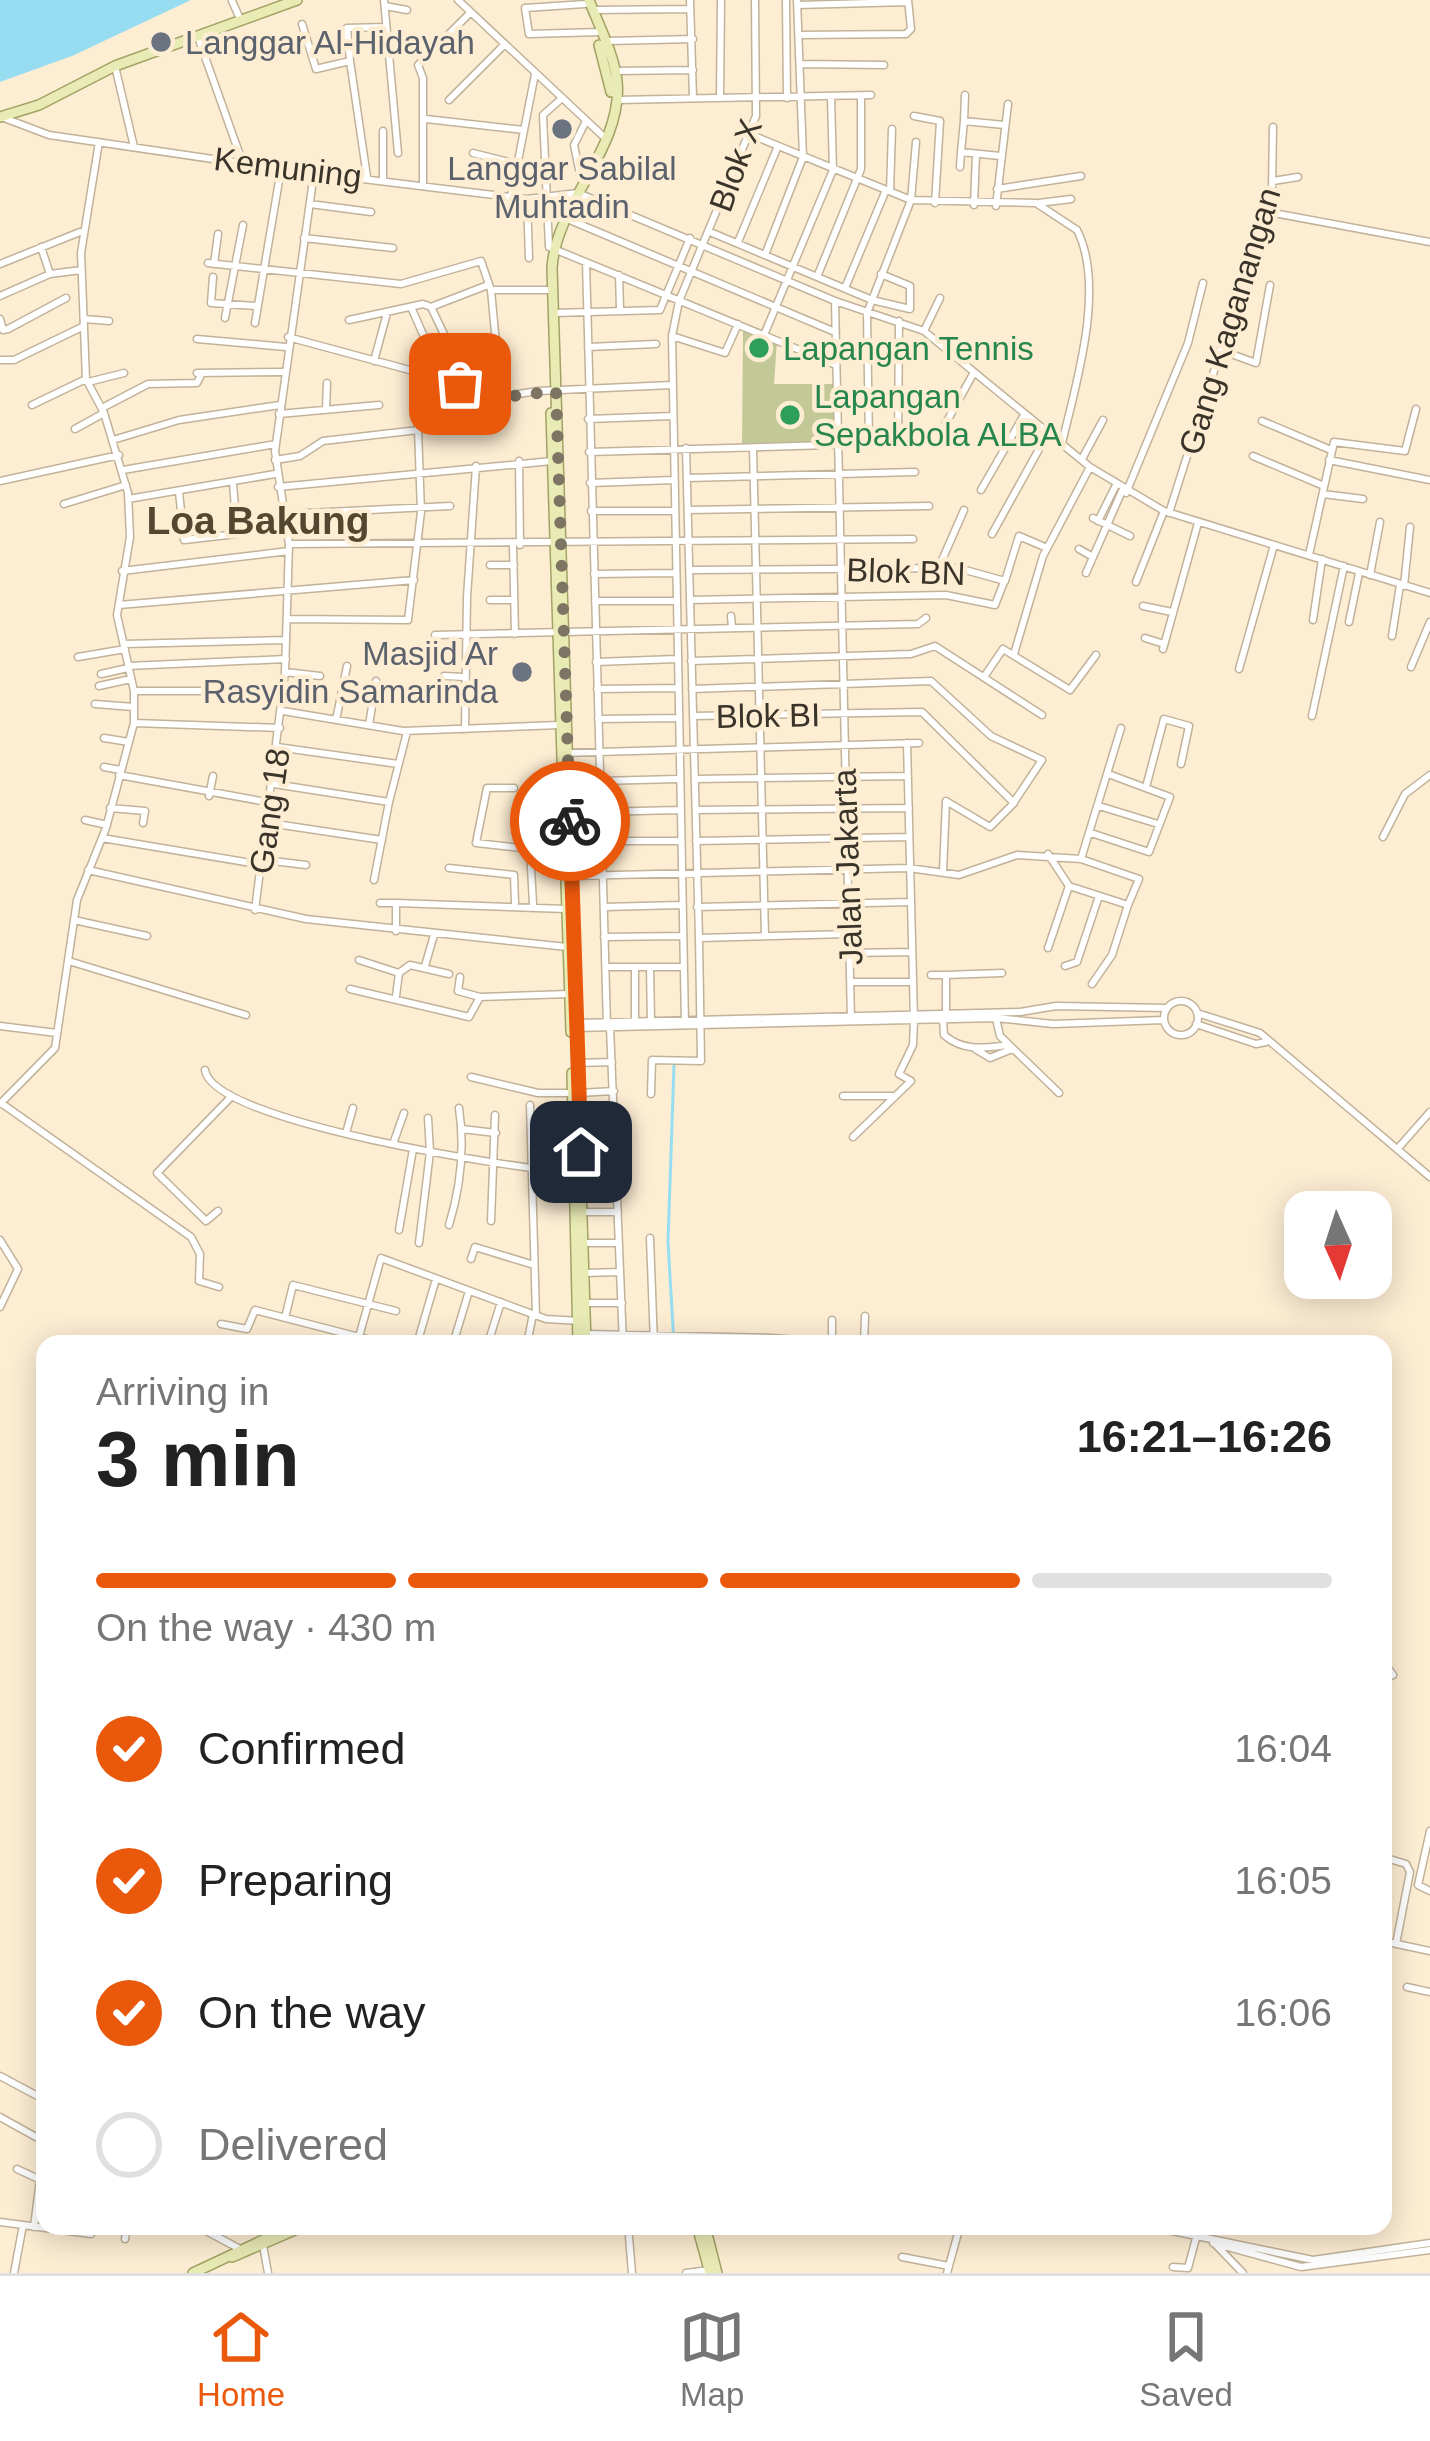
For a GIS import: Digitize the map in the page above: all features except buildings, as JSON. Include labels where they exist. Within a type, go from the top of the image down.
[{"type":"main road","points":[[0,116],[27,109],[115,66],[243,24],[296,0]]},
{"type":"main road","points":[[582,1335],[549,290],[552,247],[617,100],[615,71],[587,4]]},
{"type":"main road","points":[[558,544],[552,461],[552,247],[580,174],[602,136],[611,86],[600,35]]},
{"type":"main road","points":[[560,634],[559,725],[564,753]]},
{"type":"main road","points":[[568,876],[569,994],[578,1063],[578,1178],[584,1243],[581,1321]]},
{"type":"main road","points":[[193,2273],[268,2235]]},
{"type":"main road","points":[[204,2273],[286,2235]]},
{"type":"main road","points":[[705,2235],[712,2272]]},
{"type":"street","points":[[458,0],[502,47],[602,136]]},
{"type":"street","points":[[720,99],[721,0]]},
{"type":"street","name":"Blok X","points":[[702,239],[756,111],[755,0]]},
{"type":"street","points":[[765,255],[803,158],[786,0]]},
{"type":"street","points":[[794,98],[800,64],[797,2],[908,1],[911,29],[906,34],[799,35]]},
{"type":"street","points":[[232,2],[243,24]]},
{"type":"street","points":[[398,153],[384,3],[407,10]]},
{"type":"street","points":[[693,39],[532,37],[525,4],[690,5],[693,39],[693,100]]},
{"type":"street","points":[[423,183],[424,119],[418,65],[470,13]]},
{"type":"street","points":[[302,24],[312,69],[350,62]]},
{"type":"street","points":[[367,178],[346,28],[385,30]]},
{"type":"street","points":[[199,40],[242,162]]},
{"type":"street","points":[[449,100],[502,47]]},
{"type":"street","points":[[800,64],[884,65]]},
{"type":"street","points":[[115,66],[134,147]]},
{"type":"street","points":[[615,71],[693,70]]},
{"type":"street","points":[[511,197],[535,74]]},
{"type":"street","points":[[617,100],[871,94]]},
{"type":"street","points":[[817,277],[859,179],[861,95]]},
{"type":"street","points":[[960,167],[965,95]]},
{"type":"street","points":[[764,335],[833,170],[831,97]]},
{"type":"street","points":[[560,99],[544,112],[542,124],[543,198],[552,247],[836,365]]},
{"type":"street","points":[[996,206],[1008,104]]},
{"type":"street","points":[[27,109],[32,130]]},
{"type":"street","name":"Kemuning","points":[[0,116],[32,130],[281,169],[526,199],[573,195]]},
{"type":"street","points":[[914,116],[940,121],[935,203]]},
{"type":"street","points":[[424,119],[524,130]]},
{"type":"street","points":[[964,121],[1004,125]]},
{"type":"street","points":[[580,174],[574,145],[585,123]]},
{"type":"street","name":"Gang Kaganangan","points":[[1136,582],[1223,352],[1274,181],[1273,128]]},
{"type":"street","points":[[845,289],[888,191],[892,129]]},
{"type":"street","points":[[383,131],[383,180]]},
{"type":"street","points":[[749,134],[911,200],[996,206],[1071,199]]},
{"type":"street","points":[[99,142],[82,232],[87,380],[113,440],[128,499],[130,537],[118,604],[134,691],[134,723],[107,825],[74,920],[54,1051],[1,1104],[89,1169],[142,1198],[156,1217],[191,1238],[200,1254],[200,1281],[219,1287]]},
{"type":"street","points":[[869,444],[869,306],[911,200],[916,142]]},
{"type":"street","points":[[737,243],[778,146]]},
{"type":"street","points":[[961,152],[1000,156]]},
{"type":"street","points":[[472,153],[516,164]]},
{"type":"street","points":[[974,205],[976,154]]},
{"type":"street","points":[[254,322],[281,169]]},
{"type":"street","name":"Gang 18","points":[[255,910],[272,803],[286,659],[289,548],[287,514],[275,474],[276,444],[314,173]]},
{"type":"street","points":[[998,189],[1081,176]]},
{"type":"street","points":[[1274,181],[1298,177]]},
{"type":"street","points":[[573,195],[789,273],[817,277],[924,331],[1090,467],[1121,490],[1166,512],[1430,593]]},
{"type":"street","points":[[526,199],[529,258]]},
{"type":"street","points":[[1036,203],[1077,230],[1085,258],[1085,335],[1062,444]]},
{"type":"street","points":[[310,204],[371,212]]},
{"type":"street","points":[[1262,211],[1430,242]]},
{"type":"street","points":[[566,218],[835,332]]},
{"type":"street","points":[[225,318],[243,225]]},
{"type":"street","points":[[0,264],[82,232]]},
{"type":"street","points":[[218,234],[211,264],[233,267],[408,283],[481,261],[491,287],[498,365]]},
{"type":"street","points":[[304,238],[393,248]]},
{"type":"street","points":[[702,239],[737,243],[765,255],[835,302],[901,311],[911,307],[910,286],[881,274]]},
{"type":"street","points":[[692,1022],[699,938],[697,907],[679,841],[677,779],[693,716],[692,661],[675,601],[674,573],[688,510],[687,478],[672,416],[671,356],[680,268],[702,239]]},
{"type":"street","points":[[554,313],[657,311],[674,298],[692,273],[702,239]]},
{"type":"street","points":[[41,247],[50,274]]},
{"type":"street","points":[[586,262],[605,967],[617,1141],[622,1334]]},
{"type":"street","points":[[0,296],[50,274],[82,270]]},
{"type":"street","points":[[619,275],[620,310]]},
{"type":"street","points":[[213,277],[211,302],[257,307]]},
{"type":"street","points":[[1086,573],[1099,522],[1121,490],[1188,343],[1203,283]]},
{"type":"street","points":[[1223,352],[1256,363],[1270,285]]},
{"type":"street","points":[[350,320],[431,307],[491,287],[549,290]]},
{"type":"street","points":[[0,319],[2,330],[66,298]]},
{"type":"street","points":[[924,331],[940,298]]},
{"type":"street","name":"Jalan Jakarta","points":[[835,302],[851,1018]]},
{"type":"street","points":[[411,307],[429,348],[428,376]]},
{"type":"street","points":[[431,307],[471,401],[588,388],[672,385]]},
{"type":"street","points":[[374,361],[386,313]]},
{"type":"street","points":[[0,359],[14,359],[84,322],[109,320]]},
{"type":"street","points":[[589,452],[898,443],[899,321]]},
{"type":"street","points":[[672,336],[725,353],[738,324]]},
{"type":"street","points":[[288,337],[460,384]]},
{"type":"street","points":[[197,339],[286,347]]},
{"type":"street","points":[[588,347],[656,344]]},
{"type":"street","points":[[75,429],[145,385],[197,383],[199,374],[284,372]]},
{"type":"street","points":[[32,405],[87,380],[124,373]]},
{"type":"street","points":[[408,620],[420,546],[416,373]]},
{"type":"street","points":[[946,423],[973,374]]},
{"type":"street","points":[[326,409],[327,383]]},
{"type":"street","points":[[113,440],[179,420],[379,405]]},
{"type":"street","points":[[1309,555],[1331,450],[1338,440],[1405,451],[1416,410]]},
{"type":"street","points":[[982,490],[1024,415]]},
{"type":"street","points":[[588,419],[672,416]]},
{"type":"street","points":[[1082,459],[1102,420]]},
{"type":"street","points":[[1262,421],[1331,450]]},
{"type":"street","points":[[275,460],[300,456],[323,441],[418,430]]},
{"type":"street","points":[[992,534],[1048,434]]},
{"type":"street","points":[[123,470],[276,444]]},
{"type":"street","points":[[652,1094],[650,1062],[669,1058],[700,1061],[681,967],[680,905],[695,841],[695,810],[694,779],[677,718],[676,659],[690,600],[690,570],[674,511],[680,448]]},
{"type":"street","points":[[753,448],[765,937]]},
{"type":"street","points":[[0,481],[118,455]]},
{"type":"street","points":[[1253,456],[1323,490],[1363,500]]},
{"type":"street","points":[[1329,460],[1430,480]]},
{"type":"street","points":[[515,634],[519,461]]},
{"type":"street","points":[[278,488],[552,461]]},
{"type":"street","points":[[465,729],[465,634],[476,466]]},
{"type":"street","points":[[1014,654],[1047,548],[1090,467]]},
{"type":"street","points":[[687,478],[915,472]]},
{"type":"street","points":[[128,499],[275,474]]},
{"type":"street","points":[[590,483],[674,480]]},
{"type":"street","points":[[179,491],[183,537],[190,541],[238,532],[233,483]]},
{"type":"street","points":[[64,504],[126,485]]},
{"type":"street","points":[[287,514],[450,506]]},
{"type":"street","points":[[688,510],[929,506]]},
{"type":"street","points":[[938,568],[964,510]]},
{"type":"street","points":[[591,512],[674,511]]},
{"type":"street","points":[[1099,522],[1130,536]]},
{"type":"street","points":[[1370,575],[1380,522]]},
{"type":"street","points":[[1145,638],[1164,646],[1198,523]]},
{"type":"street","points":[[1392,636],[1410,527]]},
{"type":"street","name":"Blok BN","points":[[690,570],[938,568],[973,570],[1005,581],[1023,535],[1047,548]]},
{"type":"street","points":[[122,572],[289,548],[913,539]]},
{"type":"street","points":[[1239,670],[1274,545]]},
{"type":"street","points":[[1078,549],[1093,557]]},
{"type":"street","points":[[1313,620],[1322,559]]},
{"type":"street","points":[[490,565],[514,565]]},
{"type":"street","points":[[1312,716],[1344,566]]},
{"type":"street","points":[[1349,622],[1359,572]]},
{"type":"street","points":[[594,574],[674,573]]},
{"type":"street","points":[[118,604],[414,580]]},
{"type":"street","points":[[690,600],[961,596],[995,605],[1005,581]]},
{"type":"street","points":[[490,600],[514,600]]},
{"type":"street","points":[[595,601],[675,601]]},
{"type":"street","points":[[1143,606],[1172,612]]},
{"type":"street","points":[[731,616],[731,628]]},
{"type":"street","points":[[435,635],[918,625],[926,618]]},
{"type":"street","points":[[287,619],[424,622]]},
{"type":"street","points":[[1411,667],[1430,622]]},
{"type":"street","points":[[78,657],[124,646],[286,640]]},
{"type":"street","points":[[692,661],[911,653],[935,646],[1042,715]]},
{"type":"street","points":[[984,677],[1002,650],[1067,690],[1074,688],[1096,655]]},
{"type":"street","points":[[101,674],[128,667],[286,659]]},
{"type":"street","points":[[596,662],[676,659]]},
{"type":"street","points":[[336,720],[347,666]]},
{"type":"street","points":[[285,672],[320,676]]},
{"type":"street","points":[[444,676],[465,677]]},
{"type":"street","points":[[98,686],[131,679]]},
{"type":"street","points":[[369,725],[376,681]]},
{"type":"street","points":[[692,689],[931,681],[991,736],[1042,760],[992,827],[946,801],[943,872]]},
{"type":"street","points":[[597,689],[677,688]]},
{"type":"street","points":[[134,691],[284,691]]},
{"type":"street","points":[[95,704],[134,707]]},
{"type":"street","points":[[283,711],[408,731],[559,725]]},
{"type":"street","name":"Blok BI","points":[[693,716],[922,712],[1013,802]]},
{"type":"street","points":[[598,719],[677,718]]},
{"type":"street","points":[[1146,787],[1164,719],[1190,726],[1181,764]]},
{"type":"street","points":[[134,723],[280,728]]},
{"type":"street","points":[[1081,859],[1121,728]]},
{"type":"street","points":[[374,880],[408,731]]},
{"type":"street","points":[[104,738],[129,742]]},
{"type":"street","points":[[853,1137],[911,1081],[899,1074],[913,1045],[907,743]]},
{"type":"street","points":[[564,753],[920,743]]},
{"type":"street","points":[[278,747],[398,764]]},
{"type":"street","points":[[104,767],[209,796],[272,803]]},
{"type":"street","points":[[1091,832],[1149,852],[1170,797],[1110,774]]},
{"type":"street","points":[[1383,836],[1405,794],[1430,775]]},
{"type":"street","points":[[209,796],[213,776]]},
{"type":"street","points":[[694,779],[908,776]]},
{"type":"street","points":[[600,781],[677,779]]},
{"type":"street","points":[[274,784],[389,802]]},
{"type":"street","points":[[514,788],[487,788],[476,843],[530,849],[533,904]]},
{"type":"street","points":[[1099,806],[1159,825]]},
{"type":"street","points":[[110,808],[142,809],[143,823]]},
{"type":"street","points":[[695,810],[909,808]]},
{"type":"street","points":[[600,812],[678,810]]},
{"type":"street","points":[[85,820],[107,825]]},
{"type":"street","points":[[268,823],[382,840]]},
{"type":"street","points":[[102,838],[306,865]]},
{"type":"street","points":[[695,841],[909,838]]},
{"type":"street","points":[[601,841],[679,841]]},
{"type":"street","points":[[568,876],[909,868],[959,875],[1008,857],[1048,854],[1081,859],[1138,879],[1112,955],[1092,984]]},
{"type":"street","points":[[1048,854],[1069,886],[1128,905]]},
{"type":"street","points":[[449,868],[514,875],[515,904]]},
{"type":"street","points":[[88,870],[255,910],[377,929],[567,947]]},
{"type":"street","points":[[1048,948],[1069,886]]},
{"type":"street","points":[[1065,966],[1077,962],[1099,896]]},
{"type":"street","points":[[697,907],[910,902]]},
{"type":"street","points":[[380,903],[533,904],[566,909]]},
{"type":"street","points":[[395,931],[396,903]]},
{"type":"street","points":[[604,907],[680,905]]},
{"type":"street","points":[[74,920],[147,936]]},
{"type":"street","points":[[699,938],[849,934]]},
{"type":"street","points":[[425,966],[434,935]]},
{"type":"street","points":[[604,937],[681,936]]},
{"type":"street","points":[[850,953],[911,952]]},
{"type":"street","points":[[359,960],[399,973]]},
{"type":"street","points":[[70,962],[246,1015]]},
{"type":"street","points":[[396,996],[399,973],[410,964],[449,974]]},
{"type":"street","points":[[605,967],[681,967]]},
{"type":"street","points":[[635,967],[635,1021]]},
{"type":"street","points":[[650,967],[651,1021]]},
{"type":"street","points":[[931,975],[1002,973]]},
{"type":"street","points":[[946,975],[947,1040],[990,1058],[1010,1047]]},
{"type":"street","points":[[460,977],[457,990],[480,997],[569,994]]},
{"type":"street","points":[[850,982],[912,982]]},
{"type":"street","points":[[350,988],[469,1017],[480,997]]},
{"type":"street","points":[[573,1025],[945,1017],[1056,1006],[1167,1008],[1183,1001],[1197,1012],[1260,1033],[1400,1146],[1430,1177]]},
{"type":"street","points":[[1164,1020],[1167,1008]]},
{"type":"street","points":[[1196,1024],[1197,1012]]},
{"type":"street","points":[[995,1015],[1053,1024],[1164,1020],[1178,1034],[1196,1024],[1256,1044],[1266,1042]]},
{"type":"street","points":[[995,1015],[998,1032],[1010,1047],[1059,1093]]},
{"type":"street","points":[[608,1025],[692,1022]]},
{"type":"street","points":[[0,1026],[57,1033]]},
{"type":"street","points":[[578,1063],[612,1062]]},
{"type":"street","points":[[205,1070],[213,1088],[230,1098],[346,1133],[430,1153],[617,1182]]},
{"type":"street","points":[[471,1077],[538,1093],[614,1091]]},
{"type":"street","points":[[843,1096],[896,1096]]},
{"type":"street","points":[[218,1211],[206,1221],[157,1173],[230,1098]]},
{"type":"street","points":[[529,1335],[535,1315],[530,1105]]},
{"type":"street","points":[[346,1133],[352,1108]]},
{"type":"street","points":[[449,1225],[458,1205],[463,1158],[459,1108]]},
{"type":"street","points":[[1400,1146],[1430,1112]]},
{"type":"street","points":[[392,1145],[404,1113]]},
{"type":"street","points":[[491,1221],[496,1115]]},
{"type":"street","points":[[418,1243],[430,1153],[428,1118]]},
{"type":"street","points":[[580,1122],[616,1123]]},
{"type":"street","points":[[1421,1122],[1430,1130]]},
{"type":"street","points":[[462,1129],[496,1132]]},
{"type":"street","points":[[399,1230],[413,1149]]},
{"type":"street","points":[[581,1152],[617,1151]]},
{"type":"street","points":[[582,1212],[618,1212]]},
{"type":"street","points":[[650,1238],[654,1333]]},
{"type":"street","points":[[0,1240],[18,1269],[0,1307]]},
{"type":"street","points":[[584,1243],[620,1243]]},
{"type":"street","points":[[471,1258],[475,1247],[534,1265]]},
{"type":"street","points":[[359,1335],[381,1258],[535,1315],[581,1321]]},
{"type":"street","points":[[584,1273],[620,1272]]},
{"type":"street","points":[[420,1335],[436,1279]]},
{"type":"street","points":[[285,1318],[293,1285],[396,1311]]},
{"type":"street","points":[[456,1335],[469,1291]]},
{"type":"street","points":[[491,1335],[501,1302]]},
{"type":"street","points":[[585,1303],[622,1303]]},
{"type":"street","points":[[221,1324],[248,1329],[253,1310],[341,1335]]},
{"type":"street","points":[[865,1335],[866,1316]]},
{"type":"street","points":[[832,1320],[832,1335]]},
{"type":"street","points":[[616,1335],[689,1335]]},
{"type":"street","points":[[1430,1831],[1418,1885],[1430,1891]]},
{"type":"street","points":[[1392,1860],[1406,1864],[1410,1872],[1396,1944]]},
{"type":"street","points":[[1392,1943],[1430,1951]]},
{"type":"street","points":[[1406,1988],[1430,1992]]},
{"type":"street","points":[[0,2076],[36,2095]]},
{"type":"street","points":[[0,2117],[36,2137]]},
{"type":"street","points":[[17,2169],[36,2178]]},
{"type":"street","points":[[0,2222],[34,2227],[36,2216]]},
{"type":"street","points":[[14,2273],[23,2225]]},
{"type":"street","points":[[125,2239],[126,2235]]},
{"type":"street","points":[[214,2235],[238,2248]]},
{"type":"street","points":[[902,2257],[948,2270],[958,2235]]},
{"type":"street","points":[[1187,2235],[1275,2257],[1292,2268],[1430,2247]]},
{"type":"street","points":[[629,2237],[632,2273]]},
{"type":"street","points":[[1173,2267],[1188,2268],[1196,2237]]},
{"type":"street","points":[[1213,2241],[1243,2273]]},
{"type":"street","points":[[263,2246],[268,2273]]},
{"type":"street","points":[[1275,2257],[1292,2268]]},
{"type":"street","points":[[686,2273],[712,2272]]},
{"type":"green space","name":"Lapangan Sepakbola ALBA","points":[[743,326],[777,341],[774,384],[837,384],[838,445],[742,448]]},
{"type":"water","points":[[0,0],[191,0],[72,56],[0,82]]},
{"type":"waterway","points":[[673,1335],[668,1242],[674,1065]]},
{"type":"way so far","points":[[460,384],[471,401],[556,391],[570,821]]},
{"type":"place","name":"Langgar Al-Hidayah","points":[[161,42]]},
{"type":"place","name":"Langgar Sabilal Muhtadin","points":[[562,129]]},
{"type":"place","name":"Lapangan Tennis","points":[[759,348]]},
{"type":"place","name":"Lapangan Sepakbola ALBA","points":[[790,415]]},
{"type":"place","name":"Masjid Ar Rasyidin Samarinda","points":[[522,672]]},
{"type":"district","name":"Loa Bakung","points":[[258,520]]},
{"type":"route","points":[[570,821],[581,1152]]}]
